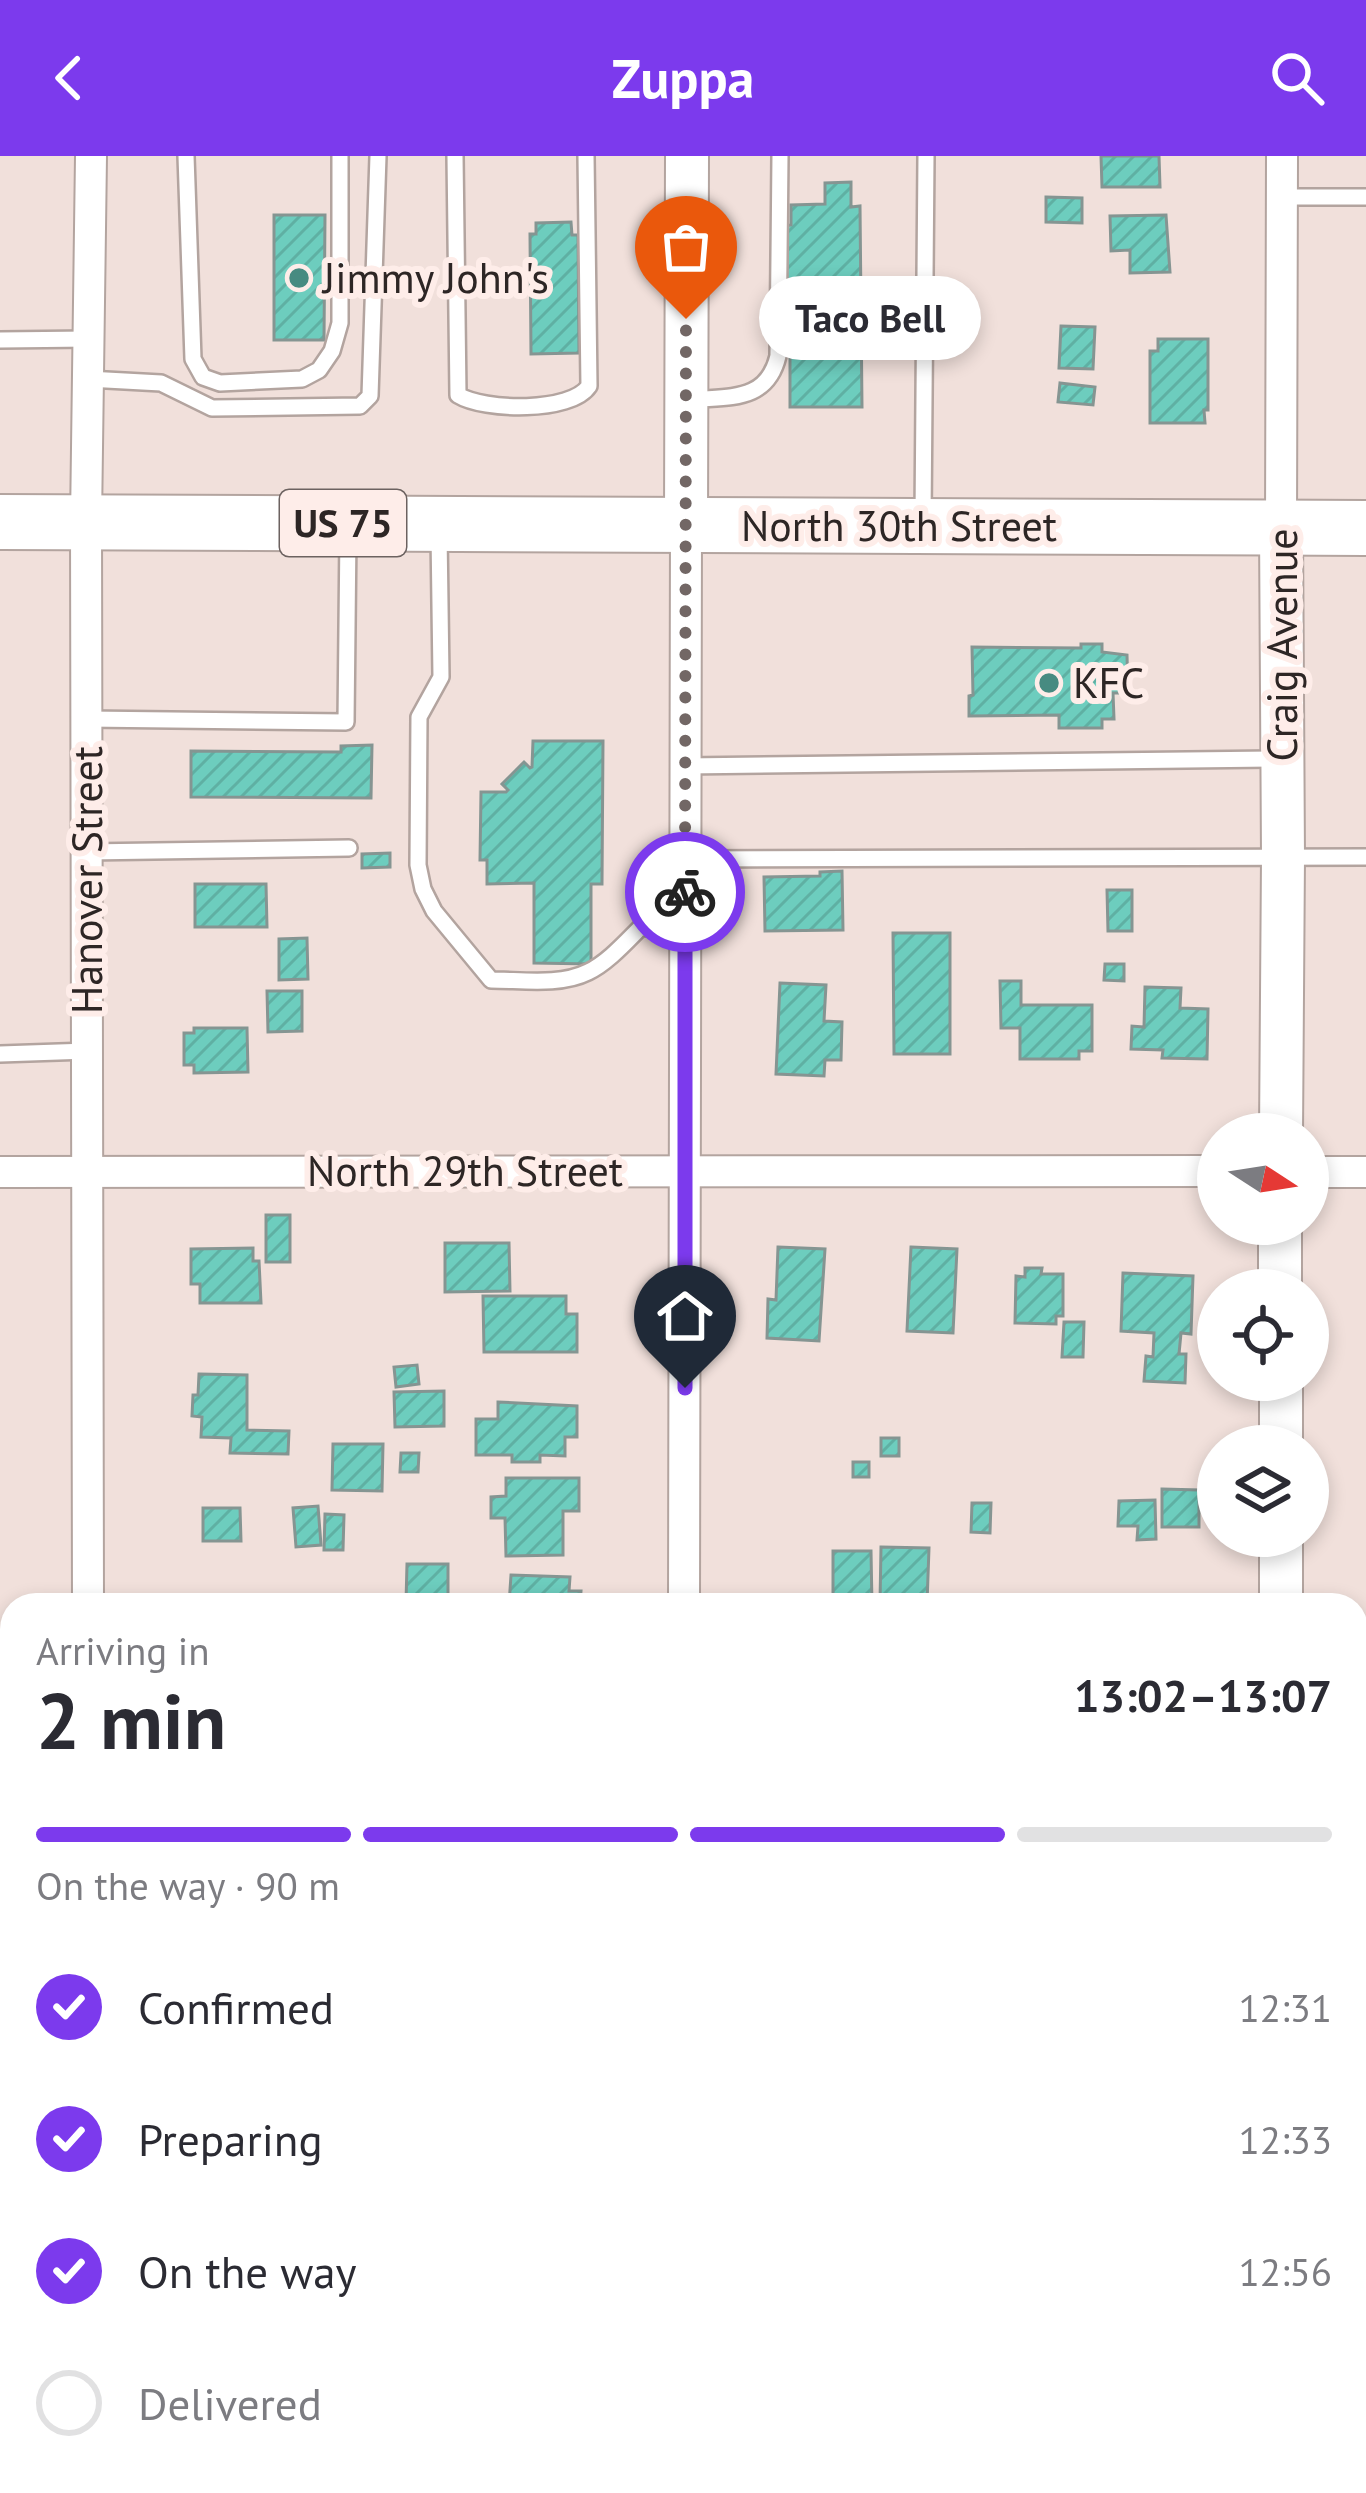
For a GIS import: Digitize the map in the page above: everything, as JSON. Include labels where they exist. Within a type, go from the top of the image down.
[{"type":"highway","name":"North 30th Street","points":[[0,522],[1366,527]]},
{"type":"main road","points":[[686,156],[686,525]]},
{"type":"main road","name":"Craig Avenue","points":[[1281,528],[1281,1113]]},
{"type":"main road","points":[[1281,1557],[1281,1593]]},
{"type":"street","name":"Hanover Street","points":[[88,1593],[86,521],[91,156]]},
{"type":"street","name":"Craig Avenue","points":[[1281,528],[1282,156]]},
{"type":"street","points":[[684,1593],[686,525]]},
{"type":"street","name":"North 29th Street","points":[[0,1172],[1197,1172]]},
{"type":"street","points":[[1329,1172],[1366,1172]]},
{"type":"lane","points":[[186,156],[194,359],[203,377],[220,383],[302,379],[319,370],[332,351],[340,323],[340,156]]},
{"type":"lane","points":[[88,379],[161,383],[212,408],[360,406],[366,402],[370,396],[378,156]]},
{"type":"lane","points":[[455,156],[458,394],[483,405],[563,404],[582,396],[589,386],[586,156]]},
{"type":"lane","points":[[686,400],[748,394],[774,373],[780,156]]},
{"type":"lane","points":[[923,526],[926,156]]},
{"type":"lane","points":[[1282,197],[1366,197]]},
{"type":"lane","points":[[0,340],[89,339]]},
{"type":"lane","points":[[87,719],[346,722],[348,523]]},
{"type":"lane","points":[[439,524],[441,677],[419,717],[418,865],[434,911],[491,980],[564,980],[584,975],[640,928],[685,926]]},
{"type":"lane","points":[[685,766],[1282,759]]},
{"type":"lane","points":[[87,852],[349,848]]},
{"type":"lane","points":[[685,859],[1366,856]]},
{"type":"lane","points":[[0,1054],[88,1051]]},
{"type":"building","points":[[1101,156],[1159,156],[1160,187],[1102,187]]},
{"type":"building","points":[[851,182],[851,207],[860,206],[862,407],[790,407],[790,320],[781,320],[781,226],[791,225],[791,205],[825,204],[825,183]]},
{"type":"building","points":[[1046,197],[1082,198],[1082,223],[1046,222]]},
{"type":"building","name":"Jimmy John's","points":[[274,215],[325,215],[324,340],[274,340]]},
{"type":"building","points":[[1166,215],[1170,272],[1130,273],[1130,250],[1111,251],[1110,216]]},
{"type":"building","points":[[571,222],[572,235],[578,235],[579,353],[531,354],[530,234],[536,234],[536,223]]},
{"type":"building","points":[[1061,326],[1095,327],[1093,369],[1059,368]]},
{"type":"building","points":[[1158,339],[1208,339],[1205,423],[1150,423],[1150,351],[1158,351]]},
{"type":"building","points":[[1060,383],[1095,387],[1093,405],[1058,402]]},
{"type":"building","points":[[1081,644],[1102,644],[1102,652],[1127,655],[1128,693],[1113,693],[1114,719],[1102,719],[1102,728],[1059,728],[1059,715],[969,716],[972,647],[1081,648]]},
{"type":"building","points":[[533,741],[603,741],[602,884],[591,884],[591,964],[534,963],[534,883],[487,884],[487,860],[480,860],[481,792],[506,792],[502,784],[524,762],[532,767]]},
{"type":"building","points":[[372,745],[371,798],[191,797],[191,751],[341,752],[341,746]]},
{"type":"building","points":[[390,853],[390,867],[362,868],[362,854]]},
{"type":"building","points":[[842,871],[843,930],[765,931],[764,877]]},
{"type":"building","points":[[195,884],[266,884],[267,927],[195,927]]},
{"type":"building","points":[[1107,890],[1132,890],[1132,931],[1108,931]]},
{"type":"building","points":[[893,933],[950,933],[950,1054],[894,1054]]},
{"type":"building","points":[[307,938],[308,979],[279,980],[279,939]]},
{"type":"building","points":[[1105,964],[1124,964],[1124,981],[1104,980]]},
{"type":"building","points":[[1000,981],[1021,981],[1021,1005],[1092,1005],[1092,1051],[1079,1051],[1079,1059],[1020,1059],[1020,1028],[1001,1028]]},
{"type":"building","points":[[780,983],[826,985],[824,1021],[842,1022],[841,1060],[825,1060],[824,1076],[776,1074]]},
{"type":"building","points":[[1145,987],[1181,988],[1180,1008],[1208,1009],[1207,1059],[1162,1058],[1163,1050],[1131,1049],[1132,1026],[1144,1027]]},
{"type":"building","points":[[267,991],[302,991],[302,1031],[268,1032]]},
{"type":"building","points":[[194,1028],[247,1028],[248,1072],[194,1073],[194,1065],[184,1065],[184,1033],[194,1033]]},
{"type":"building","points":[[266,1215],[290,1215],[290,1262],[266,1262]]},
{"type":"building","points":[[445,1243],[509,1243],[510,1291],[445,1292]]},
{"type":"building","points":[[778,1247],[825,1249],[819,1341],[767,1338],[768,1299],[776,1300]]},
{"type":"building","points":[[911,1247],[957,1249],[953,1333],[907,1331]]},
{"type":"building","points":[[253,1248],[253,1261],[259,1261],[261,1303],[200,1303],[200,1284],[191,1284],[191,1249]]},
{"type":"building","points":[[1025,1268],[1063,1274],[1063,1316],[1056,1316],[1056,1324],[1015,1323],[1016,1276],[1025,1277]]},
{"type":"building","points":[[1123,1273],[1193,1276],[1191,1334],[1181,1333],[1179,1354],[1186,1354],[1185,1383],[1144,1381],[1146,1356],[1153,1357],[1154,1333],[1121,1331]]},
{"type":"building","points":[[483,1296],[566,1296],[566,1314],[577,1314],[577,1352],[484,1352]]},
{"type":"building","points":[[1064,1322],[1084,1322],[1083,1357],[1062,1357]]},
{"type":"building","points":[[417,1365],[419,1384],[396,1387],[394,1367]]},
{"type":"building","points":[[199,1374],[247,1375],[247,1430],[289,1431],[288,1454],[230,1453],[231,1438],[201,1437],[202,1417],[192,1416]]},
{"type":"building","points":[[444,1391],[444,1426],[395,1427],[394,1392]]},
{"type":"building","points":[[498,1402],[577,1406],[577,1437],[565,1437],[565,1456],[540,1455],[540,1462],[512,1462],[512,1455],[476,1455],[476,1419],[498,1419]]},
{"type":"building","points":[[881,1438],[899,1438],[899,1456],[881,1456]]},
{"type":"building","points":[[333,1444],[383,1444],[382,1491],[332,1490]]},
{"type":"building","points":[[401,1453],[419,1453],[418,1472],[400,1472]]},
{"type":"building","points":[[853,1462],[869,1462],[869,1477],[853,1477]]},
{"type":"building","points":[[506,1478],[579,1478],[579,1511],[563,1511],[563,1555],[506,1556],[505,1518],[491,1518],[491,1497],[506,1496]]},
{"type":"building","points":[[1162,1489],[1197,1490],[1197,1527],[1162,1527]]},
{"type":"building","points":[[1155,1500],[1156,1539],[1137,1540],[1138,1526],[1118,1526],[1119,1501]]},
{"type":"building","points":[[972,1503],[991,1503],[990,1533],[971,1532]]},
{"type":"building","points":[[318,1506],[321,1545],[296,1547],[293,1508]]},
{"type":"building","points":[[203,1508],[240,1508],[241,1541],[203,1541]]},
{"type":"building","points":[[325,1514],[344,1515],[343,1550],[324,1550]]},
{"type":"building","points":[[881,1547],[929,1548],[927,1593],[880,1593]]},
{"type":"building","points":[[833,1551],[871,1551],[872,1593],[833,1593]]},
{"type":"building","points":[[407,1564],[448,1564],[448,1593],[406,1593]]},
{"type":"building","points":[[511,1575],[570,1577],[569,1591],[581,1591],[581,1593],[510,1593]]},
{"type":"way so far","points":[[685,892],[686,319]]},
{"type":"place","name":"Jimmy John's","points":[[299,278]]},
{"type":"place","name":"Taco Bell","points":[[686,319]]},
{"type":"place","name":"KFC","points":[[1049,683]]},
{"type":"route","points":[[685,892],[685,1388]]}]
